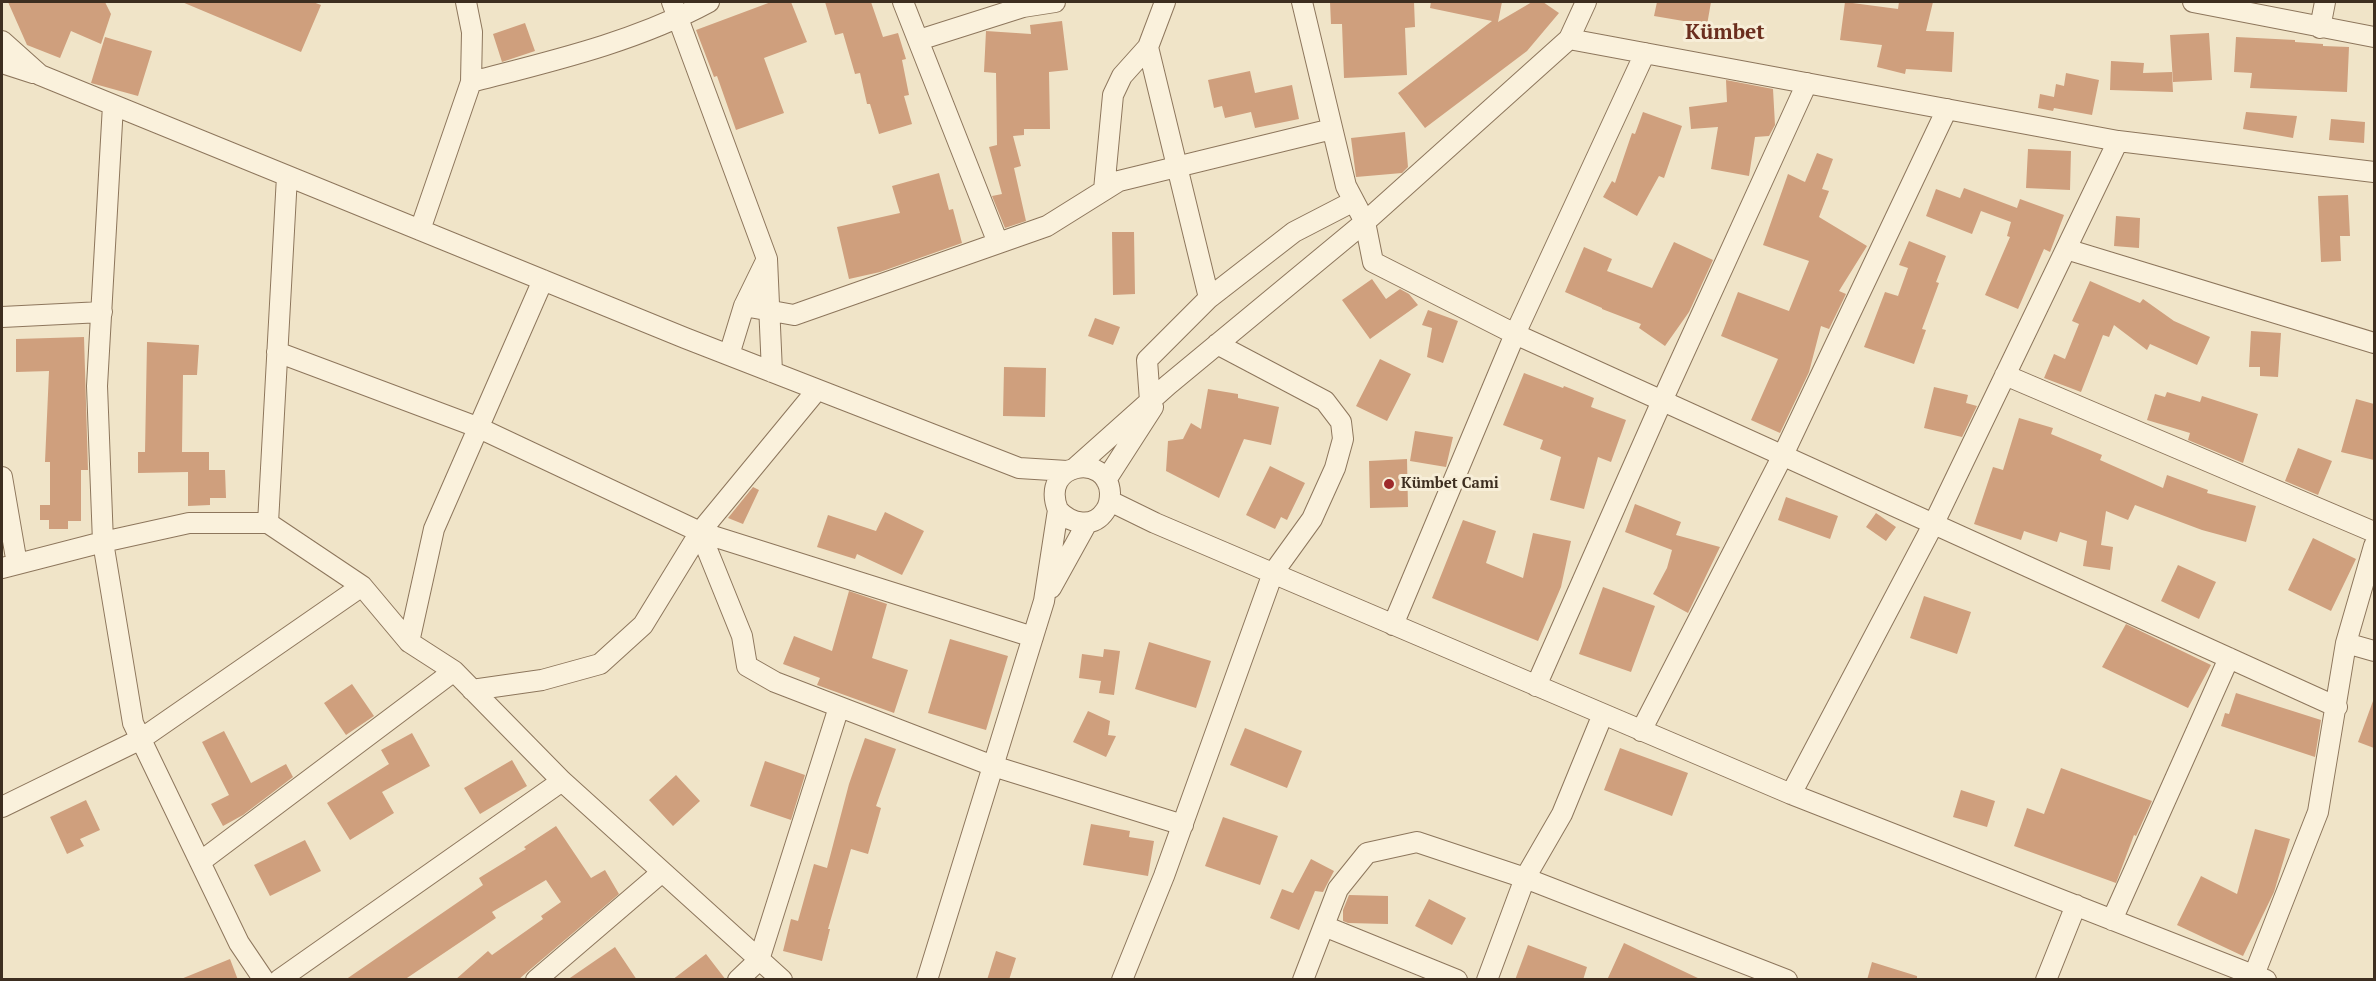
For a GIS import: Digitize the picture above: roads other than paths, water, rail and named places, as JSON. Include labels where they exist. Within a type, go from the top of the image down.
[{"type":"street","points":[[420,230],[471,82],[472,32],[465,2]]},
{"type":"street","points":[[471,82],[577,55],[675,10],[709,2]]},
{"type":"street","points":[[903,2],[998,243]]},
{"type":"street","points":[[919,40],[1023,7],[1054,2]]},
{"type":"street","points":[[1104,190],[1113,95],[1122,76],[1148,46],[1165,2]]},
{"type":"street","points":[[1302,2],[1346,186],[1365,222],[1373,262],[1515,334],[2337,707]]},
{"type":"street","points":[[927,980],[1044,601],[1056,505],[1054,489],[1059,479],[1168,385],[1365,222],[1569,39],[1584,2]]},
{"type":"street","points":[[2193,2],[2374,37]]},
{"type":"street","points":[[2320,28],[2325,2]]},
{"type":"street","points":[[675,10],[767,259],[772,372]]},
{"type":"street","points":[[1569,39],[2118,141],[2374,172]]},
{"type":"street","points":[[2,41],[40,75]]},
{"type":"street","points":[[1148,46],[1209,298]]},
{"type":"street","points":[[1393,624],[1515,334],[1645,53]]},
{"type":"street","points":[[2,63],[40,75],[816,390],[1019,468],[1087,467],[1098,471],[1106,480],[1110,490],[1110,501],[1105,511],[1092,521],[1044,601]]},
{"type":"street","points":[[1536,686],[1806,83]]},
{"type":"street","points":[[113,105],[97,386],[103,542],[133,723],[239,943],[264,980]]},
{"type":"street","points":[[1641,731],[1783,455],[1947,109]]},
{"type":"street","points":[[744,306],[794,315],[1047,226],[1119,180],[1332,129]]},
{"type":"street","points":[[1791,794],[1934,523],[2118,141]]},
{"type":"street","points":[[268,523],[287,176]]},
{"type":"street","points":[[1150,401],[1147,360],[1209,298],[1294,232],[1354,201]]},
{"type":"street","points":[[2066,249],[2374,343]]},
{"type":"street","points":[[729,355],[744,306],[767,259]]},
{"type":"street","points":[[409,642],[434,529],[543,280]]},
{"type":"street","points":[[2,317],[102,312]]},
{"type":"street","points":[[1122,980],[1183,825],[1273,573],[1312,519],[1335,468],[1342,438],[1341,422],[1325,401],[1217,344]]},
{"type":"street","points":[[277,352],[477,427],[700,532],[1033,637]]},
{"type":"street","points":[[2005,375],[2374,532]]},
{"type":"street","points":[[1106,480],[1168,385]]},
{"type":"street","points":[[472,690],[542,680],[600,664],[643,625],[700,532],[816,390]]},
{"type":"street","points":[[1019,468],[1056,505],[1065,518],[1076,523],[1092,521],[1155,523]]},
{"type":"street","points":[[2,477],[9,566],[103,542],[189,524],[268,523],[362,586],[409,642],[454,671],[562,782],[782,980]]},
{"type":"street","points":[[1110,501],[1155,523],[1791,794],[2260,977],[2318,812],[2346,643],[2374,546]]},
{"type":"street","points":[[700,532],[742,636],[747,666],[775,682],[993,766],[1183,825]]},
{"type":"street","points":[[2,805],[141,739],[362,586]]},
{"type":"street","points":[[2346,643],[2374,651]]},
{"type":"street","points":[[2112,920],[2229,658]]},
{"type":"street","points":[[200,862],[454,671]]},
{"type":"street","points":[[738,980],[759,960],[839,707]]},
{"type":"street","points":[[1487,980],[1525,878],[1562,814],[1603,714]]},
{"type":"street","points":[[279,980],[562,782]]},
{"type":"street","points":[[1303,980],[1338,889],[1367,853],[1417,842],[1525,878],[1786,980]]},
{"type":"street","points":[[536,980],[661,873]]},
{"type":"street","points":[[2046,980],[2076,906]]},
{"type":"street","points":[[1324,926],[1457,980]]},
{"type":"place","name":"Kümbet Cami","points":[[1389,484]]},
{"type":"district","name":"Kümbet","points":[[1725,33]]}]
